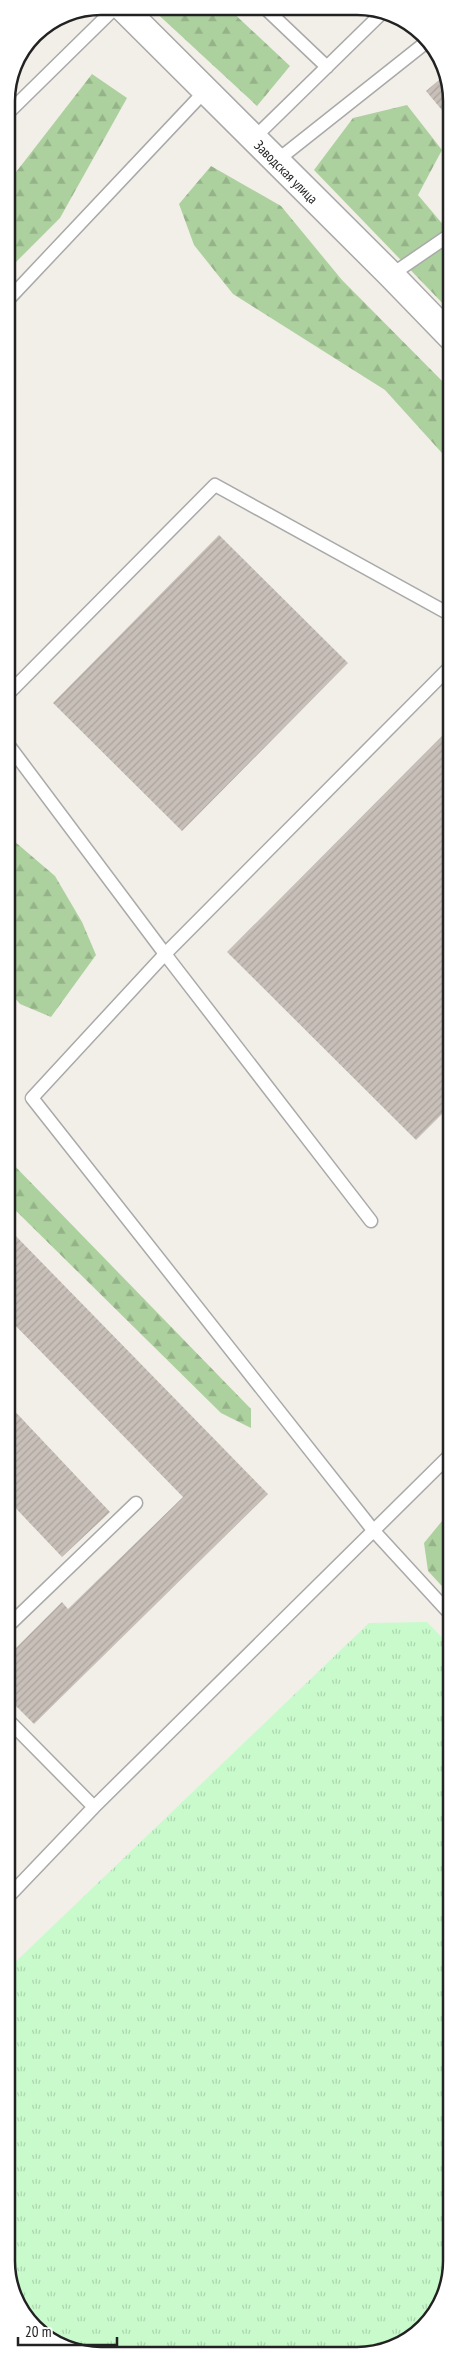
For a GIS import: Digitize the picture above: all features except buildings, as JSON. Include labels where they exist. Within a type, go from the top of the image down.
[{"type":"street","name":"Заводская улица","points":[[128,15],[443,329]]},
{"type":"lane","points":[[15,105],[110,15]]},
{"type":"lane","points":[[272,15],[326,67]]},
{"type":"lane","points":[[253,139],[377,18]]},
{"type":"lane","points":[[275,162],[423,45]]},
{"type":"lane","points":[[15,293],[205,92]]},
{"type":"lane","points":[[391,275],[443,239]]},
{"type":"lane","points":[[15,687],[215,485],[443,611]]},
{"type":"lane","points":[[443,674],[165,954],[32,1098],[373,1530],[443,1606]]},
{"type":"lane","points":[[15,754],[165,954],[371,1221]]},
{"type":"lane","points":[[15,1890],[94,1807],[443,1462]]},
{"type":"lane","points":[[15,1619],[136,1503]]},
{"type":"lane","points":[[15,1726],[94,1807]]},
{"type":"green space","points":[[159,15],[235,15],[290,66],[257,106]]},
{"type":"green space","points":[[92,74],[127,98],[60,218],[15,263],[15,173]]},
{"type":"green space","points":[[407,105],[442,150],[418,195],[443,225],[443,304],[314,170],[353,118]]},
{"type":"green space","points":[[211,166],[281,206],[342,280],[443,382],[443,454],[385,390],[233,294],[194,245],[179,204]]},
{"type":"green space","points":[[15,842],[55,876],[82,922],[96,955],[51,1017],[20,1004],[15,998]]},
{"type":"green space","points":[[15,1166],[251,1409],[251,1428],[221,1413],[15,1210]]},
{"type":"green space","points":[[443,1520],[443,1587],[428,1571],[424,1543]]},
{"type":"green space","points":[[427,1622],[443,1639],[443,2261],[438,2289],[432,2304],[414,2326],[400,2336],[369,2346],[101,2347],[84,2345],[58,2336],[33,2314],[24,2299],[16,2273],[15,1962],[369,1623]]}]
